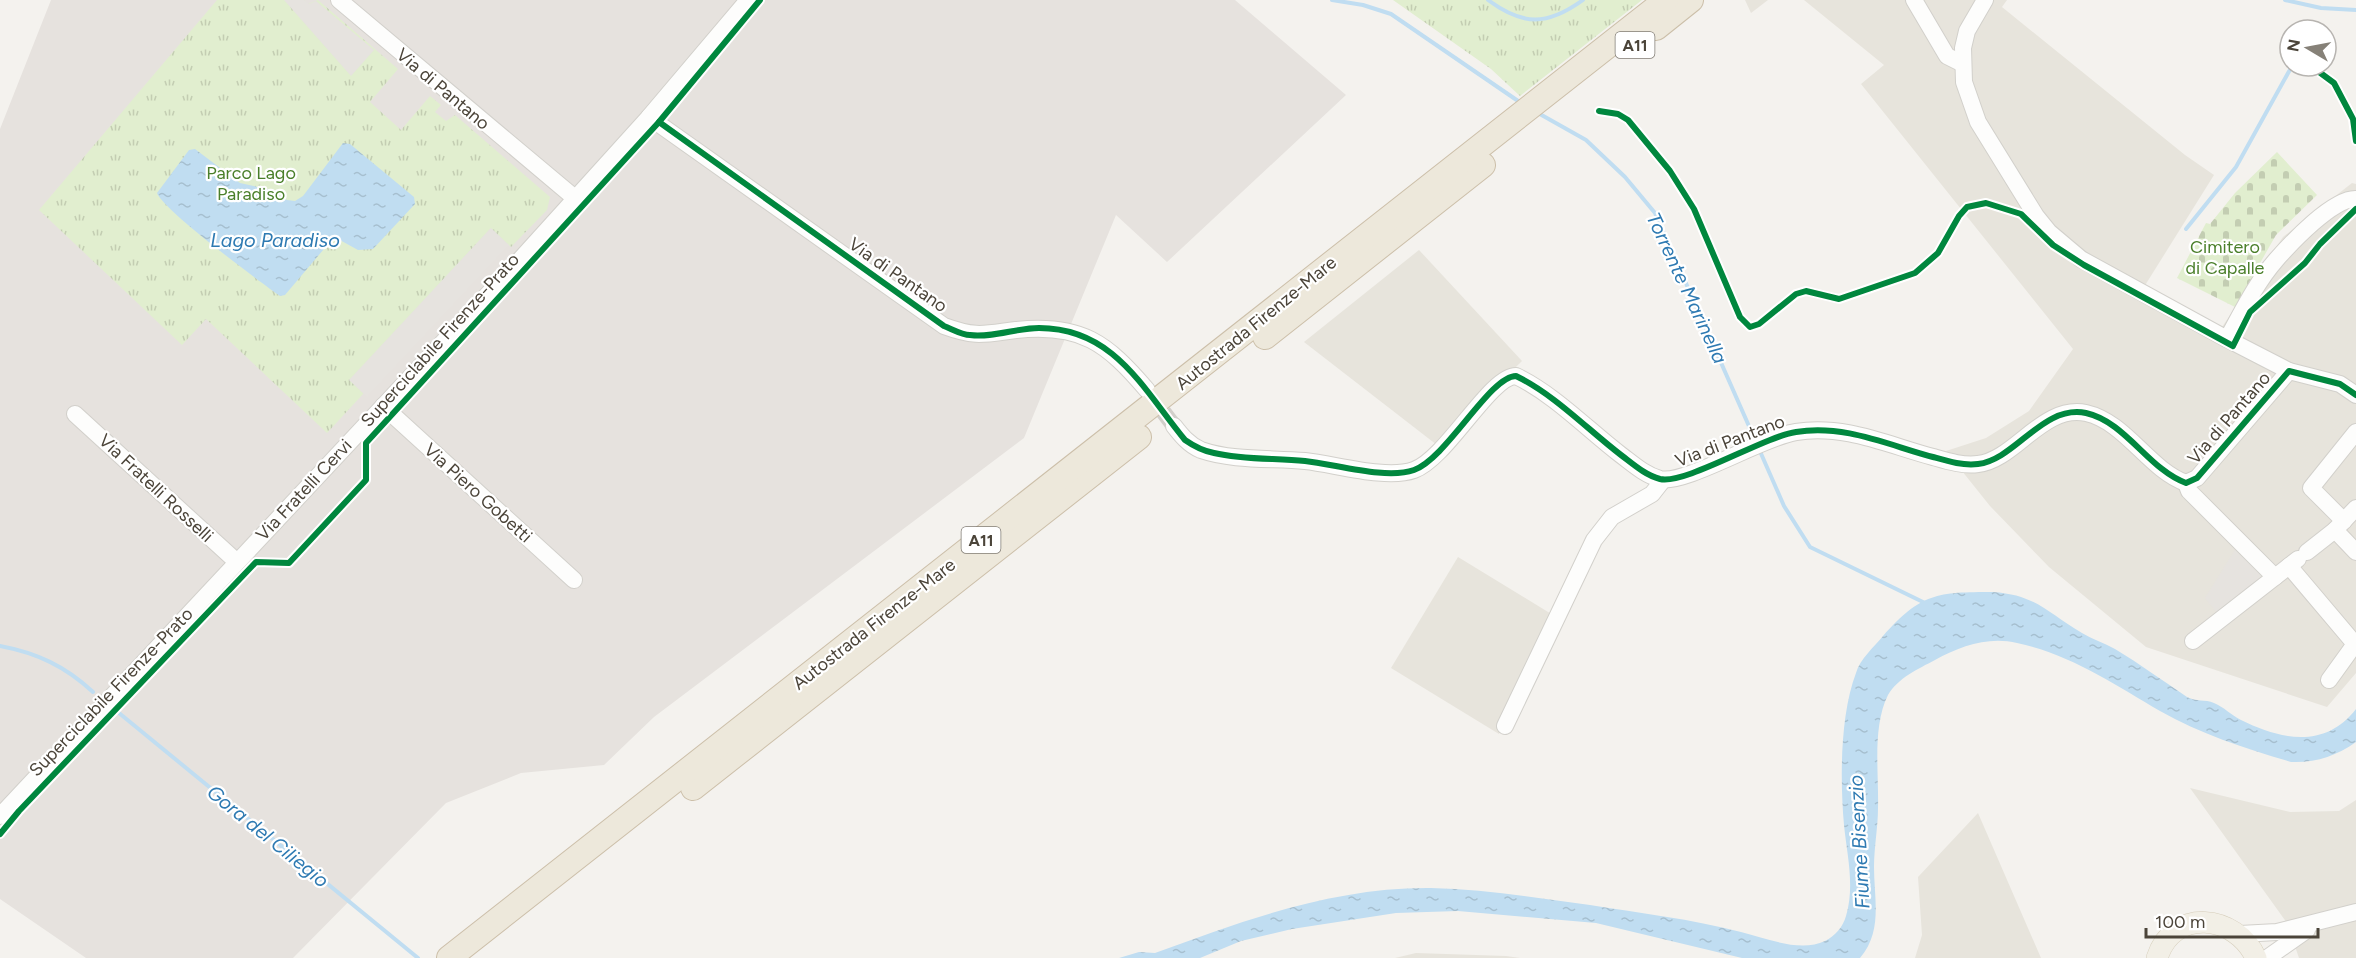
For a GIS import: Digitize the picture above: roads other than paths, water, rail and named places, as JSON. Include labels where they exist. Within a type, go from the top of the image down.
[{"type":"highway","name":"Autostrada Firenze-Mare","points":[[1570,87],[1666,0]]},
{"type":"highway","name":"Autostrada Firenze-Mare","points":[[449,958],[1522,123],[1691,0]]},
{"type":"highway","name":"Autostrada Firenze-Mare","points":[[476,958],[1522,123]]},
{"type":"main road","points":[[2157,958],[2172,936],[2190,924],[2214,922],[2240,934],[2256,958]]},
{"type":"street","name":"Via di Pantano","points":[[339,0],[576,199]]},
{"type":"street","name":"Via Fratelli Cervi","points":[[0,816],[576,199],[748,0]]},
{"type":"street","points":[[1914,0],[1947,56],[1963,64]]},
{"type":"street","points":[[1985,0],[1967,31],[1963,64],[1964,82],[1978,122],[2036,216],[2049,232],[2081,259],[2227,339],[2289,371],[2340,384],[2356,395]]},
{"type":"street","name":"Via di Pantano","points":[[649,117],[944,326],[969,336],[1039,328],[1087,337],[1109,349],[1147,390]]},
{"type":"street","points":[[2227,339],[2255,289],[2276,260],[2337,205],[2356,199]]},
{"type":"street","name":"Via di Pantano","points":[[1174,426],[1185,440],[1198,449],[1216,454],[1305,461],[1387,473],[1413,470],[1432,459],[1453,438],[1470,413],[1506,380],[1516,376],[1546,394],[1641,470],[1662,480],[1683,476],[1774,436],[1820,429],[1841,431],[1950,462],[1980,464],[1994,459],[2054,418],[2073,412],[2099,417],[2170,476],[2186,483],[2197,478],[2289,371]]},
{"type":"street","name":"Via Piero Gobetti","points":[[383,406],[574,580]]},
{"type":"street","name":"Via Fratelli Rosselli","points":[[75,414],[237,562]]},
{"type":"street","points":[[2356,432],[2311,488],[2356,552]]},
{"type":"street","points":[[1505,726],[1594,540],[1612,517],[1652,495],[1662,480]]},
{"type":"street","points":[[2186,483],[2188,491],[2275,577]]},
{"type":"street","points":[[2193,641],[2339,526],[2356,508]]},
{"type":"street","points":[[2298,559],[2355,644],[2329,680]]},
{"type":"street","points":[[2240,934],[2277,932],[2318,924],[2356,912]]},
{"type":"street","points":[[2267,958],[2318,924]]},
{"type":"water","name":"Lago Paradiso","points":[[343,143],[350,144],[414,197],[415,204],[373,249],[358,250],[338,239],[329,243],[285,295],[280,296],[213,246],[176,215],[157,193],[189,150],[195,149],[240,183],[271,190],[287,200],[295,201],[303,196]]},
{"type":"water","name":"Fiume Bisenzio","points":[[1993,592],[2021,597],[2041,606],[2082,633],[2124,655],[2187,697],[2214,703],[2256,727],[2287,736],[2317,735],[2344,722],[2356,709],[2356,742],[2325,758],[2291,762],[2191,727],[2091,671],[2055,654],[2006,641],[1985,642],[1954,650],[1922,667],[1903,679],[1888,695],[1880,721],[1877,750],[1875,926],[1867,948],[1860,958],[1742,958],[1596,923],[1458,911],[1396,913],[1292,929],[1241,941],[1200,958],[1119,958],[1139,952],[1155,953],[1256,918],[1325,899],[1395,889],[1431,888],[1510,894],[1590,905],[1722,927],[1794,945],[1825,941],[1841,927],[1849,905],[1850,870],[1844,825],[1842,748],[1847,708],[1858,668],[1868,653],[1896,622],[1920,603],[1944,595]]},
{"type":"waterway","name":"Torrente Marinella","points":[[1332,0],[1363,5],[1391,14],[1521,103]]},
{"type":"waterway","points":[[1488,0],[1513,15],[1535,20],[1558,15],[1583,0]]},
{"type":"waterway","points":[[2285,0],[2321,8],[2356,10]]},
{"type":"waterway","points":[[2186,229],[2236,167],[2285,78]]},
{"type":"waterway","name":"Torrente Marinella","points":[[1538,113],[1586,140],[1625,177],[1655,213],[1756,442]]},
{"type":"waterway","name":"Torrente Marinella","points":[[1759,449],[1784,506],[1810,547],[1925,603]]},
{"type":"waterway","name":"Gora del Ciliegio","points":[[0,646],[26,652],[50,662],[72,675],[93,692]]},
{"type":"waterway","name":"Gora del Ciliegio","points":[[119,713],[418,958]]},
{"type":"tunnel","points":[[1149,393],[1174,426]]},
{"type":"park label","name":"Parco Lago Paradiso","points":[[251,183]]},
{"type":"park label","name":"Cimitero di Capalle","points":[[2225,257]]}]
